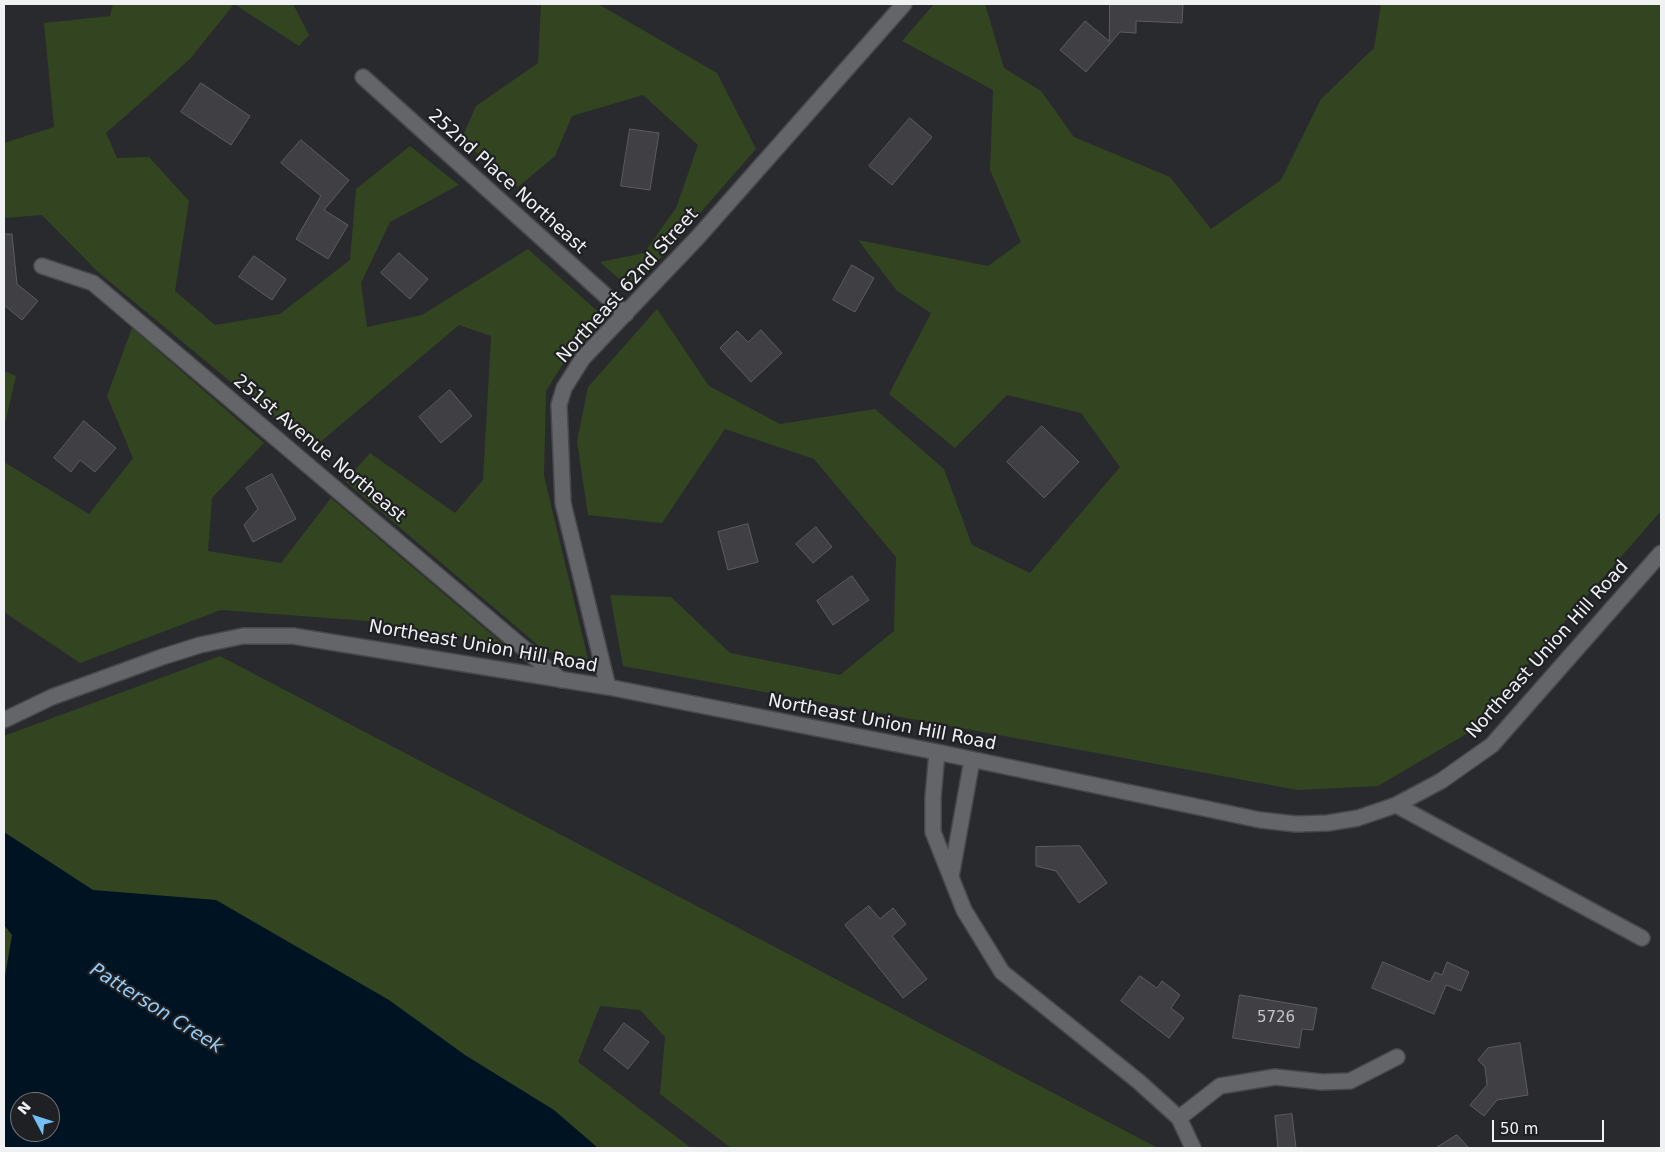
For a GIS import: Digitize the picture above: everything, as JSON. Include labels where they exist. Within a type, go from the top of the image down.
[{"type":"street","name":"Northeast 62nd Street","points":[[608,687],[589,601],[563,503],[559,405],[572,372],[594,346],[698,237],[904,4]]},
{"type":"street","name":"252nd Place Northeast","points":[[363,77],[626,314]]},
{"type":"street","name":"251st Avenue Northeast","points":[[42,266],[93,283],[560,680]]},
{"type":"street","name":"Northeast Union Hill Road","points":[[4,720],[52,698],[162,657],[243,636],[293,636],[608,687],[937,752],[1260,820],[1296,824],[1328,824],[1358,818],[1396,805],[1441,781],[1492,744],[1661,553]]},
{"type":"street","points":[[937,752],[933,798],[933,832],[964,910],[1002,972],[1138,1081],[1179,1118],[1193,1148]]},
{"type":"street","points":[[951,877],[972,760]]},
{"type":"street","points":[[1396,805],[1642,938]]},
{"type":"street","points":[[1179,1118],[1220,1086],[1275,1076],[1322,1082],[1350,1081],[1397,1057]]},
{"type":"green space","points":[[113,4],[234,4],[190,59],[106,133],[117,158],[149,157],[189,201],[175,291],[215,325],[280,314],[350,260],[356,189],[410,146],[459,185],[390,222],[361,283],[367,327],[422,315],[528,249],[605,318],[566,359],[546,391],[544,476],[588,659],[546,652],[345,481],[370,453],[455,513],[483,480],[491,336],[459,325],[312,449],[98,272],[42,215],[4,218],[4,143],[54,127],[44,23],[110,16]]},
{"type":"green space","points":[[234,4],[293,4],[309,35],[299,46]]},
{"type":"green space","points":[[541,4],[598,4],[717,73],[756,149],[644,277],[627,286],[600,262],[644,253],[676,208],[698,145],[643,95],[572,116],[555,156],[518,187],[461,140],[476,106],[538,63]]},
{"type":"green space","points":[[934,4],[985,4],[1004,68],[1041,91],[1074,137],[1170,177],[1211,229],[1281,180],[1321,99],[1374,48],[1381,4],[1661,4],[1661,511],[1468,733],[1378,786],[1298,790],[623,666],[610,595],[671,597],[730,653],[840,675],[894,631],[896,557],[814,459],[725,429],[662,523],[588,515],[577,441],[588,387],[657,309],[709,386],[780,424],[875,409],[944,469],[972,545],[1030,573],[1120,467],[1081,413],[1007,395],[955,448],[889,394],[931,313],[897,291],[858,240],[988,266],[1021,242],[990,170],[993,90],[902,41]]},
{"type":"green space","points":[[132,328],[264,443],[212,498],[208,551],[281,563],[331,498],[503,644],[368,621],[221,610],[80,663],[4,612],[4,462],[89,514],[133,458],[107,396]]},
{"type":"green space","points":[[4,371],[16,376],[4,428]]},
{"type":"green space","points":[[220,656],[1158,1148],[731,1148],[660,1094],[665,1037],[640,1010],[600,1006],[578,1062],[691,1148],[4,1148],[4,736]]},
{"type":"water","name":"Patterson Creek","points":[[4,832],[93,890],[216,900],[389,1000],[465,1055],[554,1110],[598,1148],[4,1148],[4,982],[12,935],[4,925]]},
{"type":"building","points":[[1110,4],[1183,4],[1182,23],[1136,21],[1136,33],[1120,32],[1086,72],[1060,50],[1085,21],[1109,41]]},
{"type":"building","points":[[201,83],[250,116],[231,145],[181,112]]},
{"type":"building","points":[[910,118],[932,137],[892,185],[869,166]]},
{"type":"building","points":[[630,129],[659,133],[650,190],[621,186]]},
{"type":"building","points":[[301,140],[349,180],[324,210],[348,225],[328,259],[296,239],[321,196],[281,163]]},
{"type":"building","points":[[4,234],[12,234],[17,284],[38,301],[22,320],[4,305]]},
{"type":"building","points":[[399,253],[428,279],[410,299],[381,273]]},
{"type":"building","points":[[254,256],[286,279],[272,300],[239,277]]},
{"type":"building","points":[[852,265],[874,278],[855,312],[833,300]]},
{"type":"building","points":[[761,330],[782,353],[751,382],[720,348],[737,331],[748,342]]},
{"type":"building","points":[[450,390],[472,416],[441,443],[419,417]]},
{"type":"building","points":[[84,421],[116,448],[95,472],[80,460],[71,472],[54,458]]},
{"type":"building","points":[[1042,426],[1079,462],[1044,498],[1007,462]]},
{"type":"building","points":[[272,474],[296,519],[253,542],[244,525],[258,509],[246,488]]},
{"type":"building","points":[[748,524],[758,562],[728,570],[718,532]]},
{"type":"building","points":[[816,527],[832,547],[813,563],[796,544]]},
{"type":"building","points":[[852,576],[869,600],[833,625],[817,601]]},
{"type":"building","points":[[1080,846],[1107,883],[1079,903],[1056,871],[1036,866],[1036,847]]},
{"type":"building","points":[[869,906],[880,919],[893,908],[906,924],[892,936],[927,979],[903,998],[845,925]]},
{"type":"building","points":[[1383,962],[1430,982],[1435,972],[1442,975],[1447,962],[1469,972],[1461,991],[1446,985],[1434,1014],[1372,988]]},
{"type":"building","points":[[1140,976],[1157,988],[1162,981],[1180,995],[1171,1008],[1184,1018],[1169,1038],[1121,1001]]},
{"type":"building","points":[[1240,995],[1317,1008],[1313,1030],[1302,1029],[1299,1048],[1233,1038]]},
{"type":"building","points":[[624,1023],[649,1042],[628,1069],[604,1050]]},
{"type":"building","points":[[1520,1043],[1528,1095],[1497,1100],[1484,1116],[1470,1105],[1487,1085],[1485,1067],[1478,1060],[1488,1048]]},
{"type":"building","points":[[1292,1114],[1296,1148],[1278,1148],[1275,1116]]},
{"type":"building","points":[[1457,1135],[1469,1148],[1436,1148]]}]
